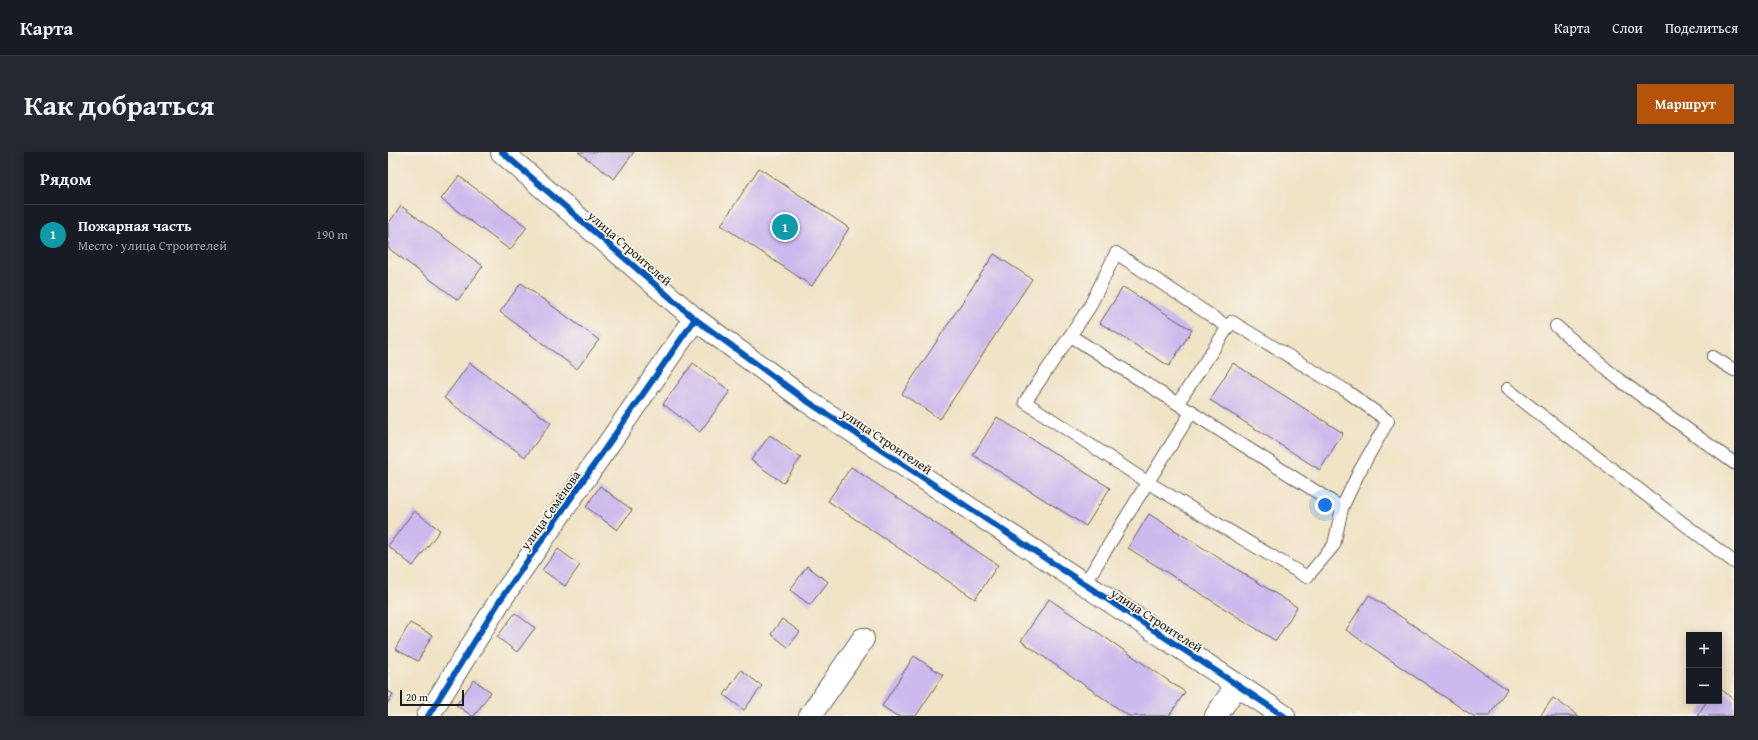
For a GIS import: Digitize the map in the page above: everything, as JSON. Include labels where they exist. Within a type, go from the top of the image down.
[{"type":"street","name":"улица Строителей","points":[[502,152],[695,319],[804,399],[1284,716]]},
{"type":"street","name":"улица Семёнова","points":[[428,716],[501,599],[695,319]]},
{"type":"street","points":[[810,716],[863,639]]},
{"type":"street","points":[[1216,716],[1237,685]]},
{"type":"lane","points":[[1178,403],[1232,322],[1345,390],[1388,421],[1359,472],[1342,508],[1334,544],[1307,577],[1147,482],[1025,402],[1089,308],[1116,253],[1228,327]]},
{"type":"lane","points":[[1556,326],[1618,379],[1734,463]]},
{"type":"lane","points":[[1071,336],[1192,411],[1342,508]]},
{"type":"lane","points":[[1713,356],[1734,370]]},
{"type":"lane","points":[[1507,389],[1733,558]]},
{"type":"lane","points":[[1084,585],[1192,411]]},
{"type":"building","points":[[578,152],[634,152],[614,179]]},
{"type":"building","points":[[759,168],[849,228],[812,286],[721,225]]},
{"type":"building","points":[[459,176],[527,227],[510,250],[441,199]]},
{"type":"building","points":[[401,206],[483,266],[458,300],[388,248],[388,224]]},
{"type":"building","points":[[994,254],[1032,279],[940,419],[902,394]]},
{"type":"building","points":[[521,283],[599,340],[577,369],[500,312]]},
{"type":"building","points":[[1123,287],[1192,330],[1169,366],[1100,323]]},
{"type":"building","points":[[470,363],[551,423],[525,457],[444,398]]},
{"type":"building","points":[[693,363],[730,391],[700,432],[663,404]]},
{"type":"building","points":[[1233,363],[1343,433],[1320,470],[1210,400]]},
{"type":"building","points":[[997,417],[1110,488],[1086,526],[973,455]]},
{"type":"building","points":[[770,435],[801,458],[783,483],[751,460]]},
{"type":"building","points":[[851,467],[998,565],[975,599],[828,501]]},
{"type":"building","points":[[600,486],[632,510],[617,530],[586,507]]},
{"type":"building","points":[[414,511],[440,530],[413,566],[388,546]]},
{"type":"building","points":[[1149,514],[1297,607],[1276,641],[1128,548]]},
{"type":"building","points":[[558,549],[580,565],[565,586],[542,570]]},
{"type":"building","points":[[807,566],[828,582],[810,605],[790,590]]},
{"type":"building","points":[[1369,595],[1507,689],[1489,716],[1473,716],[1346,630]]},
{"type":"building","points":[[1049,599],[1185,692],[1169,716],[1129,716],[1021,641]]},
{"type":"building","points":[[515,613],[535,628],[517,652],[497,637]]},
{"type":"building","points":[[782,619],[800,632],[788,647],[771,634]]},
{"type":"building","points":[[410,623],[432,635],[418,661],[395,649]]},
{"type":"building","points":[[914,656],[943,675],[916,716],[897,716],[882,706]]},
{"type":"building","points":[[741,670],[762,686],[744,710],[724,695]]},
{"type":"building","points":[[474,680],[491,692],[474,716],[472,716],[456,705]]},
{"type":"building","points":[[1722,690],[1734,699],[1734,716],[1697,716],[1705,704],[1722,704]]},
{"type":"building","points":[[388,691],[393,694],[388,703]]},
{"type":"building","points":[[1553,698],[1579,716],[1540,716]]},
{"type":"cycle path","points":[[502,152],[695,319],[804,399],[1284,716]]},
{"type":"cycle path","points":[[428,716],[501,599],[695,319]]},
{"type":"place","name":"Пожарная часть","points":[[785,227]]}]
